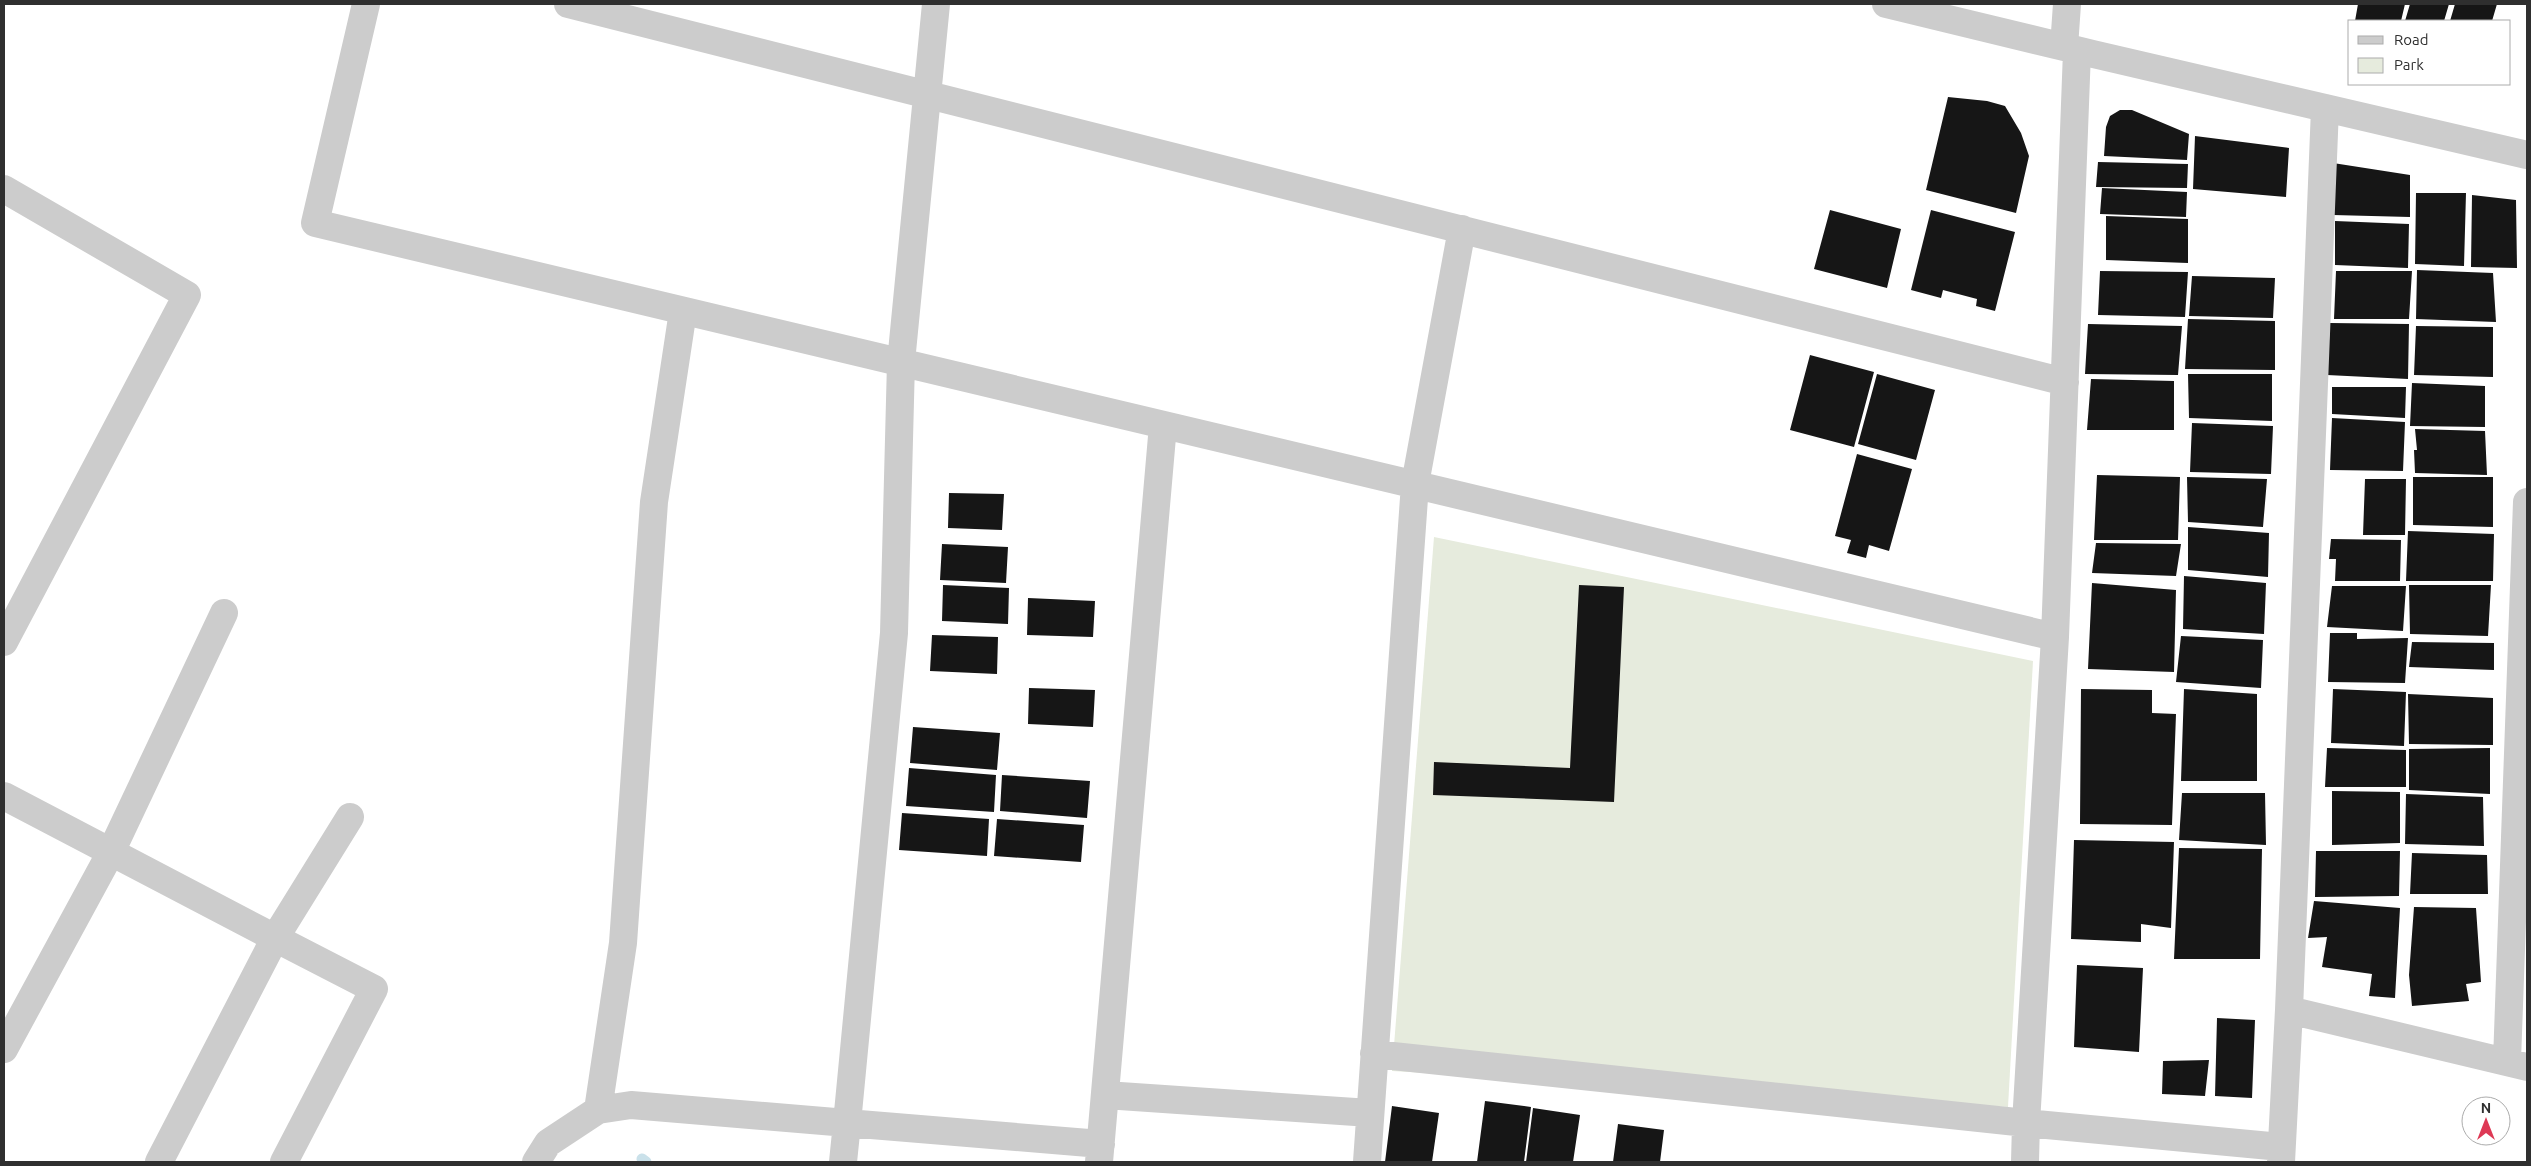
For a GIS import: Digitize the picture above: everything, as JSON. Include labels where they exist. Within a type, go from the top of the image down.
[{"type":"street","points":[[366,4],[315,223],[2055,637]]},
{"type":"street","points":[[568,4],[2065,382]]},
{"type":"street","points":[[844,1162],[894,633],[902,362],[936,4]]},
{"type":"street","points":[[1886,4],[2070,49],[2527,155]]},
{"type":"street","points":[[2025,1162],[2055,637],[2065,382],[2070,49],[2067,4]]},
{"type":"street","points":[[1374,1054],[2026,1124],[2249,1154],[2281,1155],[2289,1010],[2325,108]]},
{"type":"street","points":[[4,189],[187,295],[4,642]]},
{"type":"street","points":[[1366,1162],[1415,484],[1462,229]]},
{"type":"street","points":[[598,1110],[623,943],[654,502],[683,311]]},
{"type":"street","points":[[536,1162],[548,1143],[598,1110],[631,1105],[847,1123],[1100,1153],[1163,425]]},
{"type":"street","points":[[2289,1010],[2517,1064],[2527,502]]},
{"type":"street","points":[[4,1050],[111,852],[224,614]]},
{"type":"street","points":[[4,796],[374,989],[284,1162]]},
{"type":"street","points":[[159,1162],[275,938],[350,817]]},
{"type":"street","points":[[1105,1094],[1370,1113]]},
{"type":"green space","points":[[1434,537],[2033,661],[2008,1107],[1392,1071]]},
{"type":"building","points":[[2358,4],[2405,4],[2401,20],[2355,20]]},
{"type":"building","points":[[2410,4],[2449,4],[2444,20],[2405,20]]},
{"type":"building","points":[[2455,4],[2497,4],[2492,20],[2450,20]]},
{"type":"building","points":[[1948,97],[1987,101],[2005,106],[2021,133],[2029,156],[2016,213],[1926,190]]},
{"type":"building","points":[[2120,110],[2132,110],[2189,134],[2187,160],[2104,156],[2106,127],[2110,116]]},
{"type":"building","points":[[2195,136],[2289,148],[2286,197],[2193,189]]},
{"type":"building","points":[[2098,162],[2188,164],[2187,188],[2096,187]]},
{"type":"building","points":[[2333,163],[2410,175],[2410,217],[2333,215]]},
{"type":"building","points":[[2102,188],[2187,192],[2186,217],[2100,214]]},
{"type":"building","points":[[2416,193],[2466,193],[2464,266],[2415,264]]},
{"type":"building","points":[[2472,195],[2516,200],[2517,268],[2471,267]]},
{"type":"building","points":[[1830,210],[1901,229],[1887,288],[1814,269]]},
{"type":"building","points":[[1931,210],[2015,232],[1995,311],[1976,306],[1977,299],[1943,290],[1941,298],[1911,290]]},
{"type":"building","points":[[2106,216],[2188,219],[2188,263],[2106,260]]},
{"type":"building","points":[[2335,221],[2409,224],[2408,268],[2335,265]]},
{"type":"building","points":[[2417,270],[2493,273],[2496,322],[2416,319]]},
{"type":"building","points":[[2100,271],[2188,272],[2185,317],[2098,315]]},
{"type":"building","points":[[2336,271],[2412,271],[2409,319],[2334,319]]},
{"type":"building","points":[[2192,276],[2275,278],[2273,318],[2189,316]]},
{"type":"building","points":[[2188,319],[2275,321],[2275,370],[2185,369]]},
{"type":"building","points":[[2330,323],[2409,324],[2408,379],[2327,375]]},
{"type":"building","points":[[2088,324],[2182,326],[2178,375],[2085,374]]},
{"type":"building","points":[[2416,326],[2493,327],[2493,377],[2414,375]]},
{"type":"building","points":[[1810,355],[1874,372],[1854,447],[1790,430]]},
{"type":"building","points":[[1877,374],[1935,390],[1916,460],[1858,444]]},
{"type":"building","points":[[2188,374],[2272,374],[2272,421],[2189,418]]},
{"type":"building","points":[[2091,379],[2174,381],[2174,430],[2087,430]]},
{"type":"building","points":[[2412,383],[2485,386],[2485,427],[2410,426]]},
{"type":"building","points":[[2332,387],[2406,387],[2405,418],[2332,414]]},
{"type":"building","points":[[2332,418],[2405,422],[2403,471],[2330,470]]},
{"type":"building","points":[[2192,423],[2273,426],[2271,474],[2190,472]]},
{"type":"building","points":[[2415,429],[2485,431],[2487,475],[2415,473],[2414,450],[2417,450]]},
{"type":"building","points":[[1857,454],[1912,469],[1889,551],[1869,545],[1866,558],[1847,553],[1851,540],[1835,536]]},
{"type":"building","points":[[2097,475],[2180,477],[2178,540],[2094,540]]},
{"type":"building","points":[[2187,477],[2267,479],[2263,527],[2188,522]]},
{"type":"building","points":[[2413,477],[2493,477],[2493,527],[2413,525]]},
{"type":"building","points":[[2365,479],[2406,479],[2405,535],[2363,535]]},
{"type":"building","points":[[949,493],[1004,494],[1002,530],[948,528]]},
{"type":"building","points":[[2188,527],[2269,533],[2268,577],[2188,570]]},
{"type":"building","points":[[2408,531],[2494,534],[2493,581],[2406,581]]},
{"type":"building","points":[[2331,539],[2401,540],[2400,581],[2335,581],[2336,559],[2329,559]]},
{"type":"building","points":[[2096,543],[2181,544],[2176,576],[2092,573]]},
{"type":"building","points":[[942,544],[1008,547],[1006,583],[940,580]]},
{"type":"building","points":[[2184,576],[2266,583],[2264,634],[2183,629]]},
{"type":"building","points":[[2092,583],[2176,590],[2174,672],[2088,669]]},
{"type":"building","points":[[943,585],[1009,588],[1008,624],[942,621]]},
{"type":"building","points":[[1579,585],[1624,587],[1614,802],[1433,795],[1434,762],[1570,768]]},
{"type":"building","points":[[2409,585],[2491,585],[2488,636],[2410,634]]},
{"type":"building","points":[[2332,586],[2406,586],[2403,631],[2327,627]]},
{"type":"building","points":[[1028,598],[1095,601],[1093,637],[1027,635]]},
{"type":"building","points":[[2330,633],[2357,633],[2357,639],[2408,638],[2405,683],[2328,682]]},
{"type":"building","points":[[932,635],[998,637],[997,674],[930,671]]},
{"type":"building","points":[[2181,636],[2263,640],[2261,688],[2176,682]]},
{"type":"building","points":[[2412,642],[2494,643],[2494,670],[2409,667]]},
{"type":"building","points":[[1029,688],[1095,690],[1093,727],[1028,724]]},
{"type":"building","points":[[2081,689],[2152,690],[2152,713],[2176,714],[2172,825],[2080,824]]},
{"type":"building","points":[[2184,689],[2257,694],[2257,781],[2181,781]]},
{"type":"building","points":[[2333,689],[2406,692],[2404,746],[2331,743]]},
{"type":"building","points":[[2408,694],[2493,698],[2493,745],[2409,744]]},
{"type":"building","points":[[913,727],[1000,733],[997,770],[910,763]]},
{"type":"building","points":[[2327,748],[2406,750],[2406,787],[2325,787]]},
{"type":"building","points":[[2490,748],[2490,794],[2409,790],[2409,749]]},
{"type":"building","points":[[909,768],[996,775],[994,812],[906,806]]},
{"type":"building","points":[[1002,775],[1090,781],[1087,818],[1000,811]]},
{"type":"building","points":[[2332,791],[2400,792],[2400,843],[2332,845]]},
{"type":"building","points":[[2182,793],[2265,793],[2266,845],[2179,840]]},
{"type":"building","points":[[2406,794],[2483,797],[2484,846],[2405,844]]},
{"type":"building","points":[[902,813],[989,819],[987,856],[899,850]]},
{"type":"building","points":[[997,819],[1084,825],[1081,862],[994,856]]},
{"type":"building","points":[[2074,840],[2174,842],[2171,928],[2141,924],[2141,942],[2071,939]]},
{"type":"building","points":[[2179,848],[2262,849],[2260,959],[2174,959]]},
{"type":"building","points":[[2316,851],[2400,851],[2399,896],[2315,897]]},
{"type":"building","points":[[2412,853],[2487,855],[2488,894],[2410,894]]},
{"type":"building","points":[[2314,901],[2400,908],[2395,998],[2369,996],[2372,974],[2322,967],[2327,937],[2308,938]]},
{"type":"building","points":[[2414,907],[2476,908],[2481,982],[2466,984],[2469,1001],[2412,1006],[2409,975]]},
{"type":"building","points":[[2077,965],[2143,968],[2139,1052],[2074,1047]]},
{"type":"building","points":[[2217,1018],[2255,1020],[2252,1098],[2215,1096]]},
{"type":"building","points":[[2209,1060],[2205,1096],[2162,1094],[2163,1061]]},
{"type":"building","points":[[1485,1101],[1531,1107],[1524,1162],[1477,1162]]},
{"type":"building","points":[[1392,1106],[1439,1113],[1432,1162],[1385,1162]]},
{"type":"building","points":[[1533,1108],[1580,1115],[1573,1162],[1526,1162]]},
{"type":"building","points":[[1618,1124],[1664,1130],[1660,1162],[1613,1162]]},
{"type":"waterway","points":[[642,1159],[646,1162]]}]
